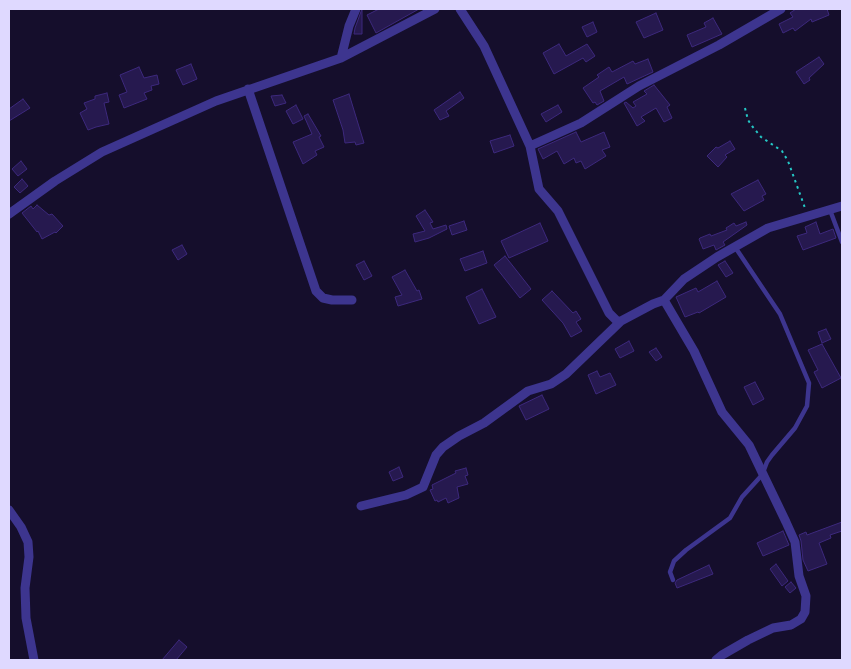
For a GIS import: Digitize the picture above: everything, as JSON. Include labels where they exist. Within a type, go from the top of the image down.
[{"type":"street","points":[[341,58],[349,26],[356,9]]},
{"type":"street","points":[[9,214],[55,181],[102,152],[216,101],[341,58],[435,9]]},
{"type":"street","points":[[460,9],[484,46],[530,146],[539,189],[558,211],[608,313],[614,319],[622,321]]},
{"type":"street","points":[[530,146],[581,123],[639,86],[719,45],[781,9]]},
{"type":"street","points":[[248,89],[316,291],[323,298],[352,300]]},
{"type":"street","points":[[361,506],[406,495],[423,487],[436,456],[443,447],[484,423],[528,391],[551,384],[566,374],[622,321],[652,304],[664,300],[684,280],[735,247],[768,228],[842,206]]},
{"type":"street","points":[[664,300],[694,351],[722,412],[749,445],[795,542],[799,576],[806,596],[805,612],[802,619],[774,628],[748,640],[716,660]]},
{"type":"street","points":[[9,510],[22,527],[28,542],[25,588],[26,618],[34,660]]},
{"type":"lane","points":[[830,210],[842,242]]},
{"type":"lane","points":[[673,580],[670,572],[674,562],[686,550],[730,518],[742,497],[762,475],[767,462],[795,428],[807,406],[809,383],[780,314],[735,247]]},
{"type":"path","points":[[745,108],[748,120],[752,126],[761,137],[782,151],[788,161],[808,215]]},
{"type":"building","points":[[362,9],[362,34],[354,34],[355,28]]},
{"type":"building","points":[[379,9],[419,9],[376,33],[367,15]]},
{"type":"building","points":[[796,9],[827,9],[829,15],[812,22],[811,19],[795,31],[793,28],[783,33],[779,24],[793,17],[790,13]]},
{"type":"building","points":[[656,13],[663,30],[644,38],[636,22]]},
{"type":"building","points":[[713,18],[722,34],[692,47],[687,35],[706,27],[704,23]]},
{"type":"building","points":[[593,22],[597,32],[587,37],[582,27]]},
{"type":"building","points":[[559,44],[566,56],[587,44],[595,56],[586,62],[583,58],[554,74],[543,53]]},
{"type":"building","points":[[819,57],[824,64],[804,84],[796,72]]},
{"type":"building","points":[[648,59],[653,72],[627,84],[624,77],[600,91],[604,101],[597,105],[595,102],[593,103],[583,88],[609,67],[612,72],[633,61],[635,64]]},
{"type":"building","points":[[191,64],[197,79],[183,85],[176,70]]},
{"type":"building","points":[[139,67],[144,78],[157,75],[159,84],[151,86],[152,90],[144,93],[147,99],[124,108],[119,95],[127,92],[120,75]]},
{"type":"building","points":[[654,85],[670,105],[667,107],[672,118],[664,122],[656,108],[641,117],[645,121],[637,126],[624,103],[626,102],[633,108],[636,106],[633,102],[647,94],[644,91]]},
{"type":"building","points":[[460,92],[464,98],[446,111],[449,116],[440,120],[434,110]]},
{"type":"building","points":[[107,93],[109,102],[104,103],[109,124],[88,130],[80,113],[87,109],[84,103],[95,99],[95,96]]},
{"type":"building","points":[[349,94],[364,143],[356,145],[355,142],[345,143],[343,130],[333,100]]},
{"type":"building","points":[[282,95],[286,103],[275,106],[271,96]]},
{"type":"building","points":[[23,99],[30,108],[9,121],[9,109]]},
{"type":"building","points":[[296,105],[303,119],[293,124],[286,111]]},
{"type":"building","points":[[558,105],[562,112],[546,122],[541,114]]},
{"type":"building","points":[[308,114],[321,136],[319,137],[324,147],[315,151],[317,155],[303,164],[293,142],[312,134],[304,116]]},
{"type":"building","points":[[576,132],[581,142],[604,132],[610,147],[602,150],[606,156],[585,169],[581,161],[576,163],[574,158],[564,164],[557,151],[543,159],[538,149]]},
{"type":"building","points":[[510,135],[514,146],[494,153],[490,141]]},
{"type":"building","points":[[730,141],[735,149],[725,155],[727,157],[718,167],[707,156],[716,147],[718,148]]},
{"type":"building","points":[[21,161],[27,169],[18,176],[12,169]]},
{"type":"building","points":[[22,179],[28,186],[20,193],[14,187]]},
{"type":"building","points":[[758,180],[766,194],[762,196],[764,200],[744,211],[731,194]]},
{"type":"building","points":[[37,205],[49,215],[52,214],[63,226],[56,233],[42,239],[38,231],[22,213],[31,206],[33,209]]},
{"type":"building","points":[[425,210],[433,222],[430,223],[433,229],[446,225],[447,229],[429,238],[415,242],[413,234],[425,231],[416,216]]},
{"type":"building","points":[[464,221],[467,230],[452,235],[449,226]]},
{"type":"building","points":[[746,222],[747,225],[723,242],[725,245],[716,250],[714,245],[703,249],[700,238],[727,230],[726,228],[734,223],[736,226]]},
{"type":"building","points":[[816,222],[820,234],[833,229],[836,238],[803,250],[797,236],[807,233],[805,227]]},
{"type":"building","points":[[540,223],[548,241],[509,258],[501,241]]},
{"type":"building","points":[[182,245],[187,254],[178,260],[172,250]]},
{"type":"building","points":[[483,251],[487,263],[465,271],[460,259]]},
{"type":"building","points":[[505,256],[531,289],[520,298],[494,265]]},
{"type":"building","points":[[364,261],[372,276],[364,280],[356,265]]},
{"type":"building","points":[[725,261],[733,273],[726,277],[718,265]]},
{"type":"building","points":[[405,270],[417,291],[419,290],[422,299],[398,306],[395,297],[402,295],[392,277]]},
{"type":"building","points":[[717,281],[726,297],[699,313],[685,317],[676,297],[696,288],[698,292]]},
{"type":"building","points":[[482,289],[496,317],[479,324],[466,297]]},
{"type":"building","points":[[552,291],[573,313],[576,311],[581,319],[576,322],[582,331],[571,337],[563,323],[542,300]]},
{"type":"building","points":[[826,329],[831,339],[822,343],[818,332]]},
{"type":"building","points":[[629,341],[634,351],[620,358],[615,349]]},
{"type":"building","points":[[822,344],[841,378],[822,388],[814,372],[818,370],[808,350]]},
{"type":"building","points":[[656,348],[662,357],[656,361],[649,352]]},
{"type":"building","points":[[597,371],[600,377],[610,373],[616,385],[596,394],[588,375]]},
{"type":"building","points":[[755,382],[764,399],[753,405],[744,387]]},
{"type":"building","points":[[542,395],[549,409],[526,420],[519,406]]},
{"type":"building","points":[[399,467],[403,477],[393,481],[389,472]]},
{"type":"building","points":[[466,468],[468,475],[465,476],[468,484],[457,487],[459,498],[448,503],[446,498],[438,502],[437,500],[435,501],[430,490],[433,489],[432,485],[456,473],[455,471]]},
{"type":"building","points":[[842,522],[842,531],[830,535],[831,538],[819,543],[827,564],[808,571],[803,560],[799,535],[806,532],[807,535]]},
{"type":"building","points":[[783,531],[789,545],[763,556],[757,543]]},
{"type":"building","points":[[776,564],[788,581],[782,586],[770,569]]},
{"type":"building","points":[[709,565],[713,574],[677,588],[675,583],[677,580]]},
{"type":"building","points":[[791,582],[796,588],[790,593],[785,587]]},
{"type":"building","points":[[179,640],[187,647],[176,660],[162,660]]}]
